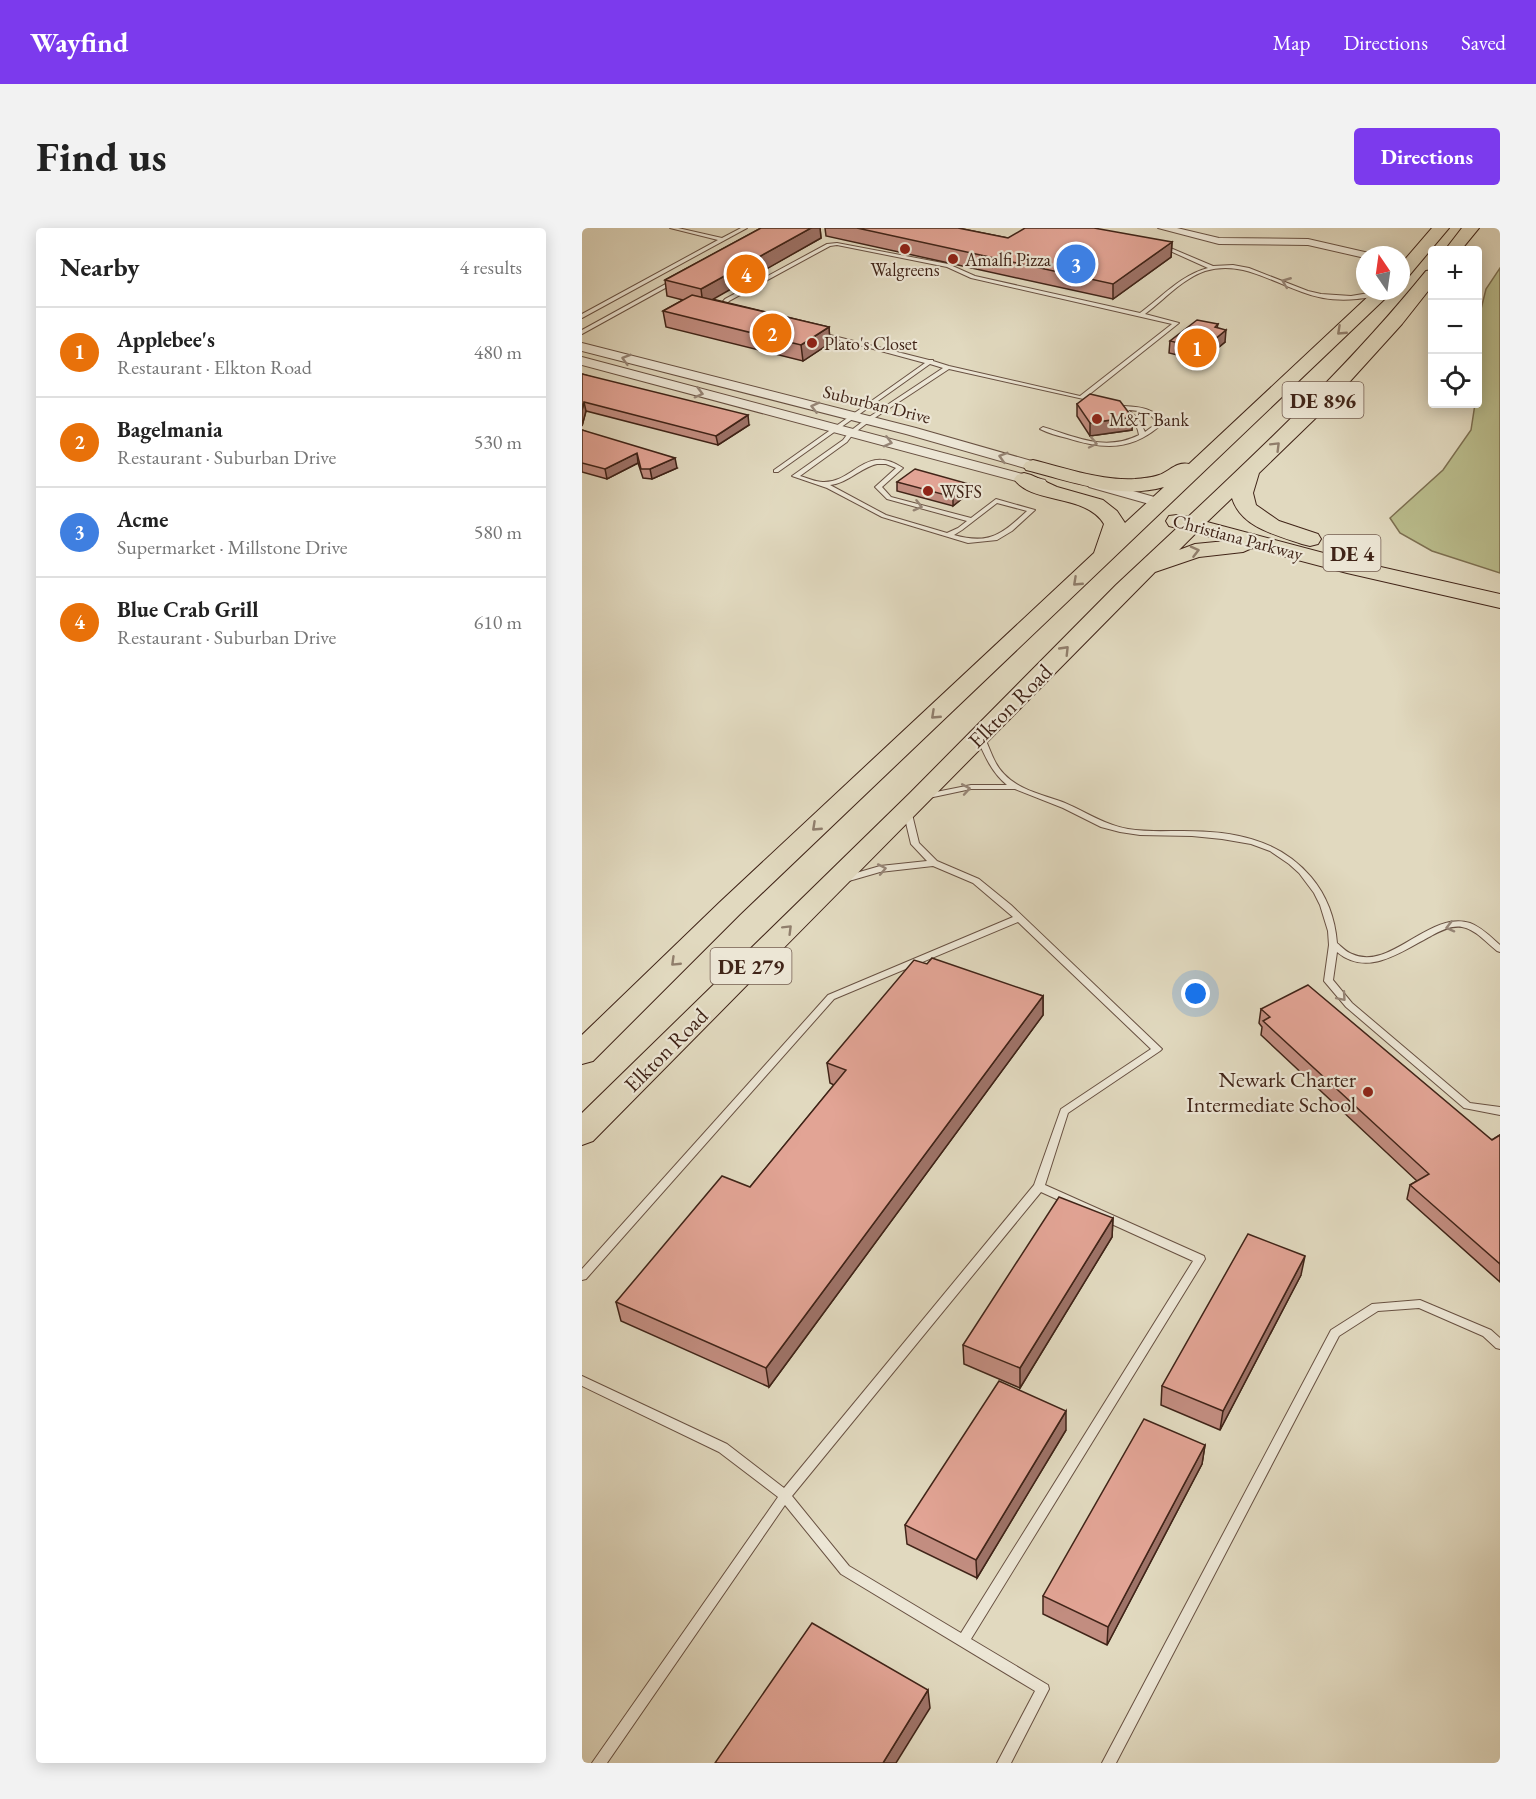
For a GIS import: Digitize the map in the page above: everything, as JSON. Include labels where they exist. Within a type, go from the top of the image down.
[{"type":"main road","points":[[1410,262],[1442,228]]},
{"type":"main road","points":[[1456,246],[1471,228]]},
{"type":"main road","name":"Elkton Road","points":[[582,1133],[1142,573],[1317,406],[1396,320],[1428,280]]},
{"type":"main road","name":"Elkton Road","points":[[582,1053],[730,908],[1374,300]]},
{"type":"main road","points":[[1029,472],[1134,487],[1155,484],[1178,474],[1226,429],[1247,421]]},
{"type":"main road","points":[[1029,472],[1049,491],[1092,502],[1110,513],[1116,524],[1102,558]]},
{"type":"main road","points":[[1249,473],[1242,500],[1250,513],[1268,523],[1336,549]]},
{"type":"main road","name":"Christiana Parkway","points":[[1155,508],[1276,548],[1500,600]]},
{"type":"main road","name":"Christiana Parkway","points":[[1197,520],[1385,561],[1500,600]]},
{"type":"main road","points":[[1142,573],[1180,555],[1204,549],[1240,545],[1276,548]]},
{"type":"street","points":[[1163,228],[1219,241],[1308,242],[1356,253]]},
{"type":"street","name":"Suburban Drive","points":[[582,347],[868,420],[1029,472],[1155,508]]},
{"type":"street","name":"Suburban Drive","points":[[582,361],[845,431],[1029,472]]},
{"type":"lane","points":[[672,228],[723,240]]},
{"type":"lane","points":[[582,316],[745,228]]},
{"type":"lane","points":[[1156,243],[1213,268]]},
{"type":"lane","points":[[738,312],[727,310],[723,305],[727,300],[829,244],[837,244],[948,266],[973,277],[1176,323],[1081,398]]},
{"type":"lane","points":[[1141,315],[1197,273],[1230,266],[1251,269],[1325,297],[1356,296]]},
{"type":"lane","points":[[582,332],[679,279]]},
{"type":"lane","points":[[811,331],[948,367],[1113,406],[1140,409],[1158,417],[1160,423],[1130,443],[1098,445],[1043,429]]},
{"type":"lane","points":[[931,361],[853,416],[845,431],[844,441],[795,476],[819,483],[884,516],[968,541],[995,539],[1010,530],[1032,510],[996,501],[948,535]]},
{"type":"lane","points":[[776,471],[868,420],[948,367]]},
{"type":"lane","points":[[1113,406],[1130,413],[1142,429],[1142,437]]},
{"type":"lane","points":[[819,483],[838,482],[863,465],[881,462],[900,468],[878,487],[881,493],[889,498],[972,520]]},
{"type":"lane","points":[[980,736],[991,764],[1014,787]]},
{"type":"lane","points":[[599,1763],[785,1496],[1039,1186],[1064,1111],[1157,1049],[1019,918],[976,881],[934,863],[915,844],[913,804],[972,788],[1014,787],[1069,807],[1103,825],[1121,831],[1203,834],[1252,842],[1280,853],[1307,877],[1326,906],[1333,944],[1328,981],[1349,1005],[1467,1106],[1500,1111]]},
{"type":"lane","points":[[832,883],[880,869],[934,863]]},
{"type":"lane","points":[[582,1276],[831,997],[1019,918]]},
{"type":"lane","points":[[1333,944],[1352,958],[1372,960],[1444,927],[1462,924],[1477,931],[1500,949]]},
{"type":"lane","points":[[963,1641],[1200,1258],[1039,1186]]},
{"type":"lane","points":[[1109,1763],[1335,1333],[1376,1307],[1420,1304],[1486,1333],[1500,1345]]},
{"type":"lane","points":[[582,1381],[723,1448],[785,1496],[845,1570],[1043,1689],[1004,1763]]},
{"type":"green space","points":[[1500,268],[1500,573],[1432,551],[1400,533],[1390,518],[1443,470],[1471,430],[1474,408],[1482,408],[1482,305],[1486,289]]},
{"type":"building","points":[[761,228],[811,228],[701,289],[665,280]]},
{"type":"building","points":[[857,228],[958,228],[1008,238],[1025,228],[1094,228],[1172,242],[1113,284]]},
{"type":"building","points":[[692,295],[829,327],[801,345],[663,311]]},
{"type":"building","points":[[1197,320],[1218,324],[1215,327],[1226,330],[1203,349],[1170,341]]},
{"type":"building","points":[[582,374],[748,415],[716,436],[584,402],[582,410]]},
{"type":"building","points":[[1090,394],[1120,401],[1132,417],[1090,423],[1077,404]]},
{"type":"building","points":[[582,430],[675,458],[650,469],[641,469],[637,453],[605,469],[582,463]]},
{"type":"building","points":[[915,469],[969,484],[953,497],[897,482]]},
{"type":"building","points":[[932,958],[1043,996],[766,1368],[616,1302],[722,1176],[750,1187],[846,1070],[827,1063],[914,960],[927,964]]},
{"type":"building","name":"Newark Charter Intermediate School","points":[[1308,985],[1492,1140],[1500,1135],[1500,1264],[1410,1185],[1429,1174],[1263,1021],[1270,1017],[1261,1009]]},
{"type":"building","points":[[1059,1197],[1113,1218],[1020,1368],[963,1345]]},
{"type":"building","points":[[1248,1234],[1305,1256],[1223,1411],[1162,1386]]},
{"type":"building","points":[[999,1381],[1066,1411],[976,1560],[905,1525]]},
{"type":"building","points":[[1144,1419],[1205,1445],[1108,1627],[1043,1596]]},
{"type":"building","points":[[812,1623],[928,1690],[883,1763],[715,1763]]},
{"type":"place","name":"Walgreens","points":[[905,249]]},
{"type":"place","name":"Amalfi Pizza","points":[[953,259]]},
{"type":"place","name":"Acme","points":[[1076,264]]},
{"type":"place","name":"Blue Crab Grill","points":[[746,274]]},
{"type":"place","name":"Bagelmania","points":[[772,333]]},
{"type":"place","name":"Plato's Closet","points":[[812,343]]},
{"type":"place","name":"Applebee's","points":[[1197,348]]},
{"type":"place","name":"M&T Bank","points":[[1097,419]]},
{"type":"place","name":"WSFS","points":[[928,491]]},
{"type":"place","name":"Newark Charter Intermediate School","points":[[1368,1092]]}]
